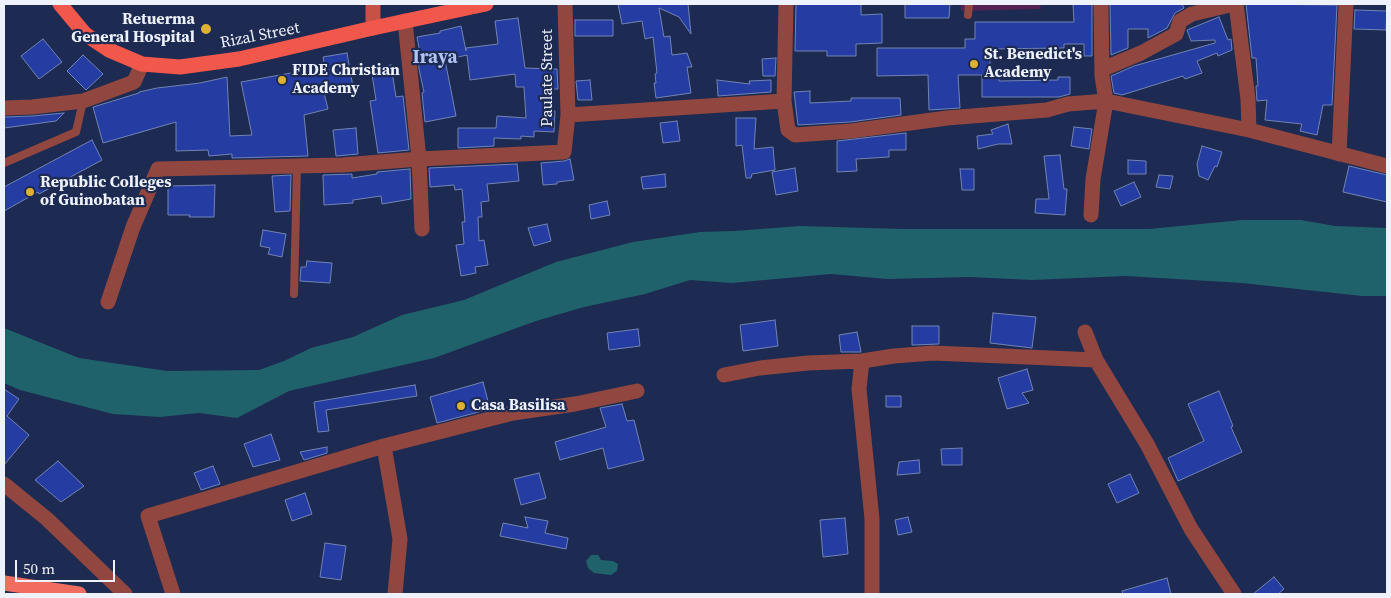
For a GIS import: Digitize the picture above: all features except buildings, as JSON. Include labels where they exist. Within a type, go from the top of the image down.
[{"type":"highway","points":[[4,583],[79,594]]},
{"type":"main road","name":"Rizal Street","points":[[60,4],[85,34],[108,50],[142,64],[180,67],[239,59],[486,4]]},
{"type":"main road","points":[[373,4],[373,28]]},
{"type":"street","name":"Paulate Street","points":[[419,159],[564,152],[568,115],[565,4]]},
{"type":"street","points":[[786,4],[784,101],[788,130],[795,135],[804,136],[946,118],[1047,110],[1068,104],[1106,101],[1249,130],[1387,166]]},
{"type":"street","points":[[1091,215],[1093,179],[1106,101],[1102,76],[1101,4]]},
{"type":"street","points":[[1102,69],[1140,53],[1176,34],[1180,22],[1192,14],[1235,4],[1248,99],[1249,130]]},
{"type":"street","points":[[1339,154],[1346,4]]},
{"type":"street","points":[[405,21],[419,159],[422,229]]},
{"type":"street","points":[[4,108],[32,108],[83,101],[134,82],[142,64]]},
{"type":"street","points":[[568,115],[784,101]]},
{"type":"street","points":[[108,302],[133,227],[158,168],[298,166],[419,159]]},
{"type":"street","points":[[1084,332],[1096,360],[1147,444],[1191,529],[1234,594]]},
{"type":"street","points":[[724,374],[808,363],[862,361],[933,353],[1096,360]]},
{"type":"street","points":[[862,361],[859,389],[872,519],[872,594]]},
{"type":"street","points":[[173,594],[148,516],[384,446],[513,413],[575,404],[637,391]]},
{"type":"street","points":[[384,446],[400,539],[395,594]]},
{"type":"street","points":[[4,484],[48,518],[125,594]]},
{"type":"lane","points":[[968,16],[969,4]]},
{"type":"lane","points":[[4,163],[76,132],[83,101]]},
{"type":"lane","points":[[294,294],[298,166]]},
{"type":"shaded area","points":[[961,4],[1040,4],[1041,9],[961,11]]},
{"type":"shaded area","points":[[1242,220],[1301,220],[1335,226],[1387,228],[1387,296],[1362,296],[1242,283],[1126,276],[1032,280],[970,277],[887,279],[831,274],[732,283],[690,280],[645,294],[584,307],[536,321],[434,358],[289,391],[237,418],[199,413],[160,417],[113,414],[20,390],[4,383],[4,328],[79,358],[167,371],[259,370],[311,348],[353,337],[402,315],[464,300],[556,262],[633,242],[700,232],[800,226],[902,229],[1149,229]]},
{"type":"shaded area","points":[[591,555],[598,555],[601,560],[613,561],[618,564],[617,571],[611,575],[594,573],[588,568],[586,561]]},
{"type":"place","name":"Retuerma General Hospital","points":[[206,29]]},
{"type":"place","name":"St. Benedict's Academy","points":[[974,64]]},
{"type":"place","name":"FIDE Christian Academy","points":[[282,80]]},
{"type":"place","name":"Republic Colleges of Guinobatan","points":[[30,192]]},
{"type":"place","name":"Casa Basilisa","points":[[461,406]]},
{"type":"district","name":"Iraya","points":[[435,58]]}]
